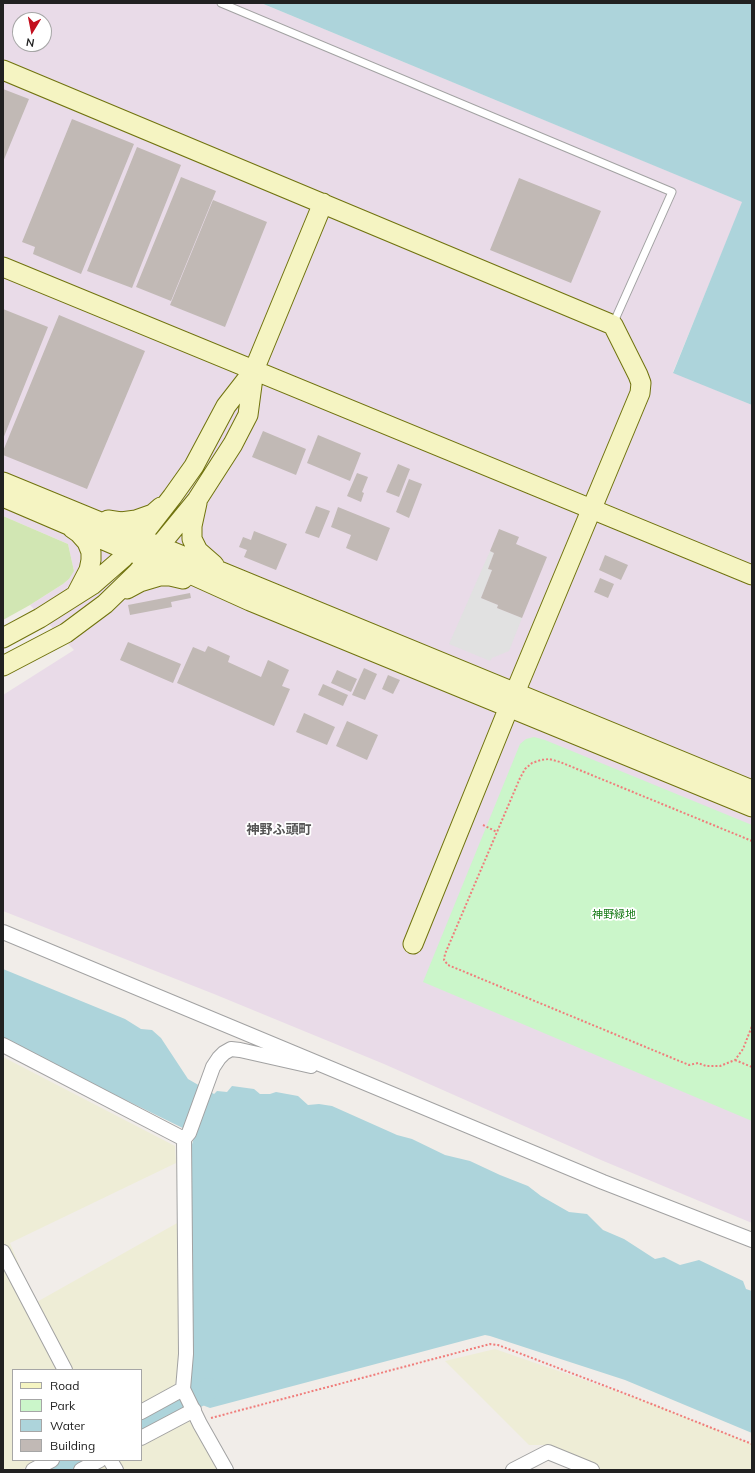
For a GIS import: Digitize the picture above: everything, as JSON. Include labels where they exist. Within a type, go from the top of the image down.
[{"type":"street","points":[[3,70],[613,325],[638,375],[641,383],[640,393],[512,700],[413,944]]},
{"type":"street","points":[[105,604],[138,572],[197,500],[233,444],[248,415],[254,370],[323,203]]},
{"type":"street","points":[[3,267],[752,575]]},
{"type":"street","points":[[3,638],[92,585],[135,544],[194,466],[226,406],[254,370]]},
{"type":"street","points":[[3,482],[68,516],[154,552],[188,573],[223,581],[512,700],[752,807]]},
{"type":"street","points":[[3,497],[68,516],[128,522],[153,514],[172,497]]},
{"type":"street","points":[[197,500],[192,526],[192,539],[198,551],[223,581]]},
{"type":"street","points":[[68,516],[87,542],[91,552],[89,570],[74,597]]},
{"type":"street","points":[[3,666],[66,633],[105,604],[140,582],[160,576],[223,581]]},
{"type":"street","points":[[512,700],[752,790]]},
{"type":"street","points":[[3,932],[603,1182],[752,1240]]},
{"type":"street","points":[[3,1046],[186,1136]]},
{"type":"street","points":[[226,1470],[183,1389],[186,1354],[186,1136],[206,1085],[219,1058],[231,1049],[251,1052],[343,1073]]},
{"type":"street","points":[[3,1252],[64,1369]]},
{"type":"street","points":[[142,1411],[183,1389]]},
{"type":"street","points":[[142,1438],[196,1416]]},
{"type":"street","points":[[513,1470],[548,1452],[592,1470]]},
{"type":"street","points":[[33,1470],[50,1461]]},
{"type":"street","points":[[81,1470],[98,1461]]},
{"type":"street","points":[[111,1461],[116,1470]]},
{"type":"lane","points":[[221,3],[672,192],[613,325]]},
{"type":"path","points":[[752,841],[560,762],[549,759],[532,763],[525,769],[445,954],[444,960],[448,964],[689,1065],[698,1063],[706,1066],[720,1066],[735,1060],[743,1049],[752,1026]]},
{"type":"path","points":[[483,825],[497,832]]},
{"type":"path","points":[[735,1060],[752,1067]]},
{"type":"path","points":[[196,1416],[490,1344],[498,1345],[620,1391],[752,1444]]},
{"type":"shaded area","points":[[3,3],[261,3],[743,202],[673,372],[752,405],[752,1223],[601,1160],[384,1064],[214,994],[3,911],[3,695],[74,650],[30,605],[63,584],[69,579],[74,571],[68,544],[3,516]]},
{"type":"shaded area","points":[[490,551],[494,553],[488,569],[492,570],[481,598],[498,605],[497,608],[522,618],[509,651],[492,658],[490,661],[449,644]]},
{"type":"green space","points":[[3,516],[68,544],[74,571],[69,579],[63,584],[3,620]]},
{"type":"green space","name":"神野緑地","points":[[534,737],[545,740],[752,825],[752,1121],[423,982],[520,744],[526,739]]},
{"type":"green space","points":[[3,1057],[175,1146],[176,1163],[10,1243],[35,1303],[179,1222],[180,1361],[175,1385],[170,1391],[142,1406],[142,1369],[12,1369],[12,1461],[38,1461],[21,1470],[3,1470]]},
{"type":"green space","points":[[495,1349],[648,1402],[752,1444],[752,1470],[598,1470],[550,1445],[529,1445],[445,1361]]},
{"type":"green space","points":[[190,1420],[218,1470],[95,1470],[112,1461],[142,1461],[142,1445]]},
{"type":"water","points":[[261,3],[752,3],[752,405],[673,373],[742,202]]},
{"type":"water","points":[[3,969],[125,1019],[141,1029],[152,1030],[161,1038],[188,1079],[214,1094],[217,1091],[227,1092],[232,1086],[254,1089],[260,1094],[270,1094],[276,1092],[298,1096],[308,1105],[319,1104],[332,1106],[397,1135],[412,1139],[445,1155],[470,1161],[528,1186],[541,1196],[569,1212],[587,1214],[603,1230],[624,1239],[655,1259],[664,1257],[680,1265],[699,1260],[743,1281],[746,1289],[752,1291],[752,1433],[625,1380],[485,1335],[210,1408],[197,1403],[191,1394],[189,1155],[195,1134],[3,1040]]},
{"type":"building","points":[[3,89],[29,99],[3,162]]},
{"type":"building","points":[[72,119],[134,144],[81,274],[33,254],[35,247],[22,242]]},
{"type":"building","points":[[137,147],[181,165],[132,288],[87,271]]},
{"type":"building","points":[[181,177],[216,191],[171,301],[136,287]]},
{"type":"building","points":[[519,178],[601,211],[571,283],[490,250]]},
{"type":"building","points":[[213,200],[267,222],[225,327],[170,305]]},
{"type":"building","points":[[3,309],[48,327],[3,439]]},
{"type":"building","points":[[59,315],[145,351],[87,489],[3,455],[3,451]]},
{"type":"building","points":[[263,431],[306,449],[296,475],[252,457]]},
{"type":"building","points":[[318,435],[361,453],[350,481],[307,463]]},
{"type":"building","points":[[398,464],[410,469],[399,497],[386,492]]},
{"type":"building","points":[[357,473],[368,477],[362,492],[364,493],[361,502],[347,496]]},
{"type":"building","points":[[409,479],[422,484],[409,518],[396,512]]},
{"type":"building","points":[[316,506],[330,511],[319,538],[305,533]]},
{"type":"building","points":[[338,507],[390,528],[377,561],[346,548],[351,535],[331,527]]},
{"type":"building","points":[[499,529],[519,537],[516,544],[547,557],[522,618],[497,608],[498,605],[481,598],[492,570],[488,569],[494,553],[490,551]]},
{"type":"building","points":[[254,531],[287,544],[276,570],[244,557],[247,550],[239,547],[243,537],[251,540]]},
{"type":"building","points":[[605,555],[628,565],[621,580],[599,570]]},
{"type":"building","points":[[600,578],[614,584],[608,598],[594,592]]},
{"type":"building","points":[[190,593],[191,598],[171,602],[172,607],[130,615],[128,605]]},
{"type":"building","points":[[128,642],[181,664],[173,683],[120,660]]},
{"type":"building","points":[[208,646],[230,656],[228,662],[261,677],[268,660],[289,670],[282,686],[290,689],[274,726],[177,683],[193,647],[205,652]]},
{"type":"building","points":[[364,668],[377,674],[365,700],[352,695]]},
{"type":"building","points":[[337,670],[357,679],[351,692],[331,683]]},
{"type":"building","points":[[388,675],[400,680],[393,694],[382,689]]},
{"type":"building","points":[[323,684],[348,695],[343,706],[318,695]]},
{"type":"building","points":[[304,713],[335,727],[327,745],[296,732]]},
{"type":"building","points":[[347,721],[378,735],[367,760],[336,746]]},
{"type":"waterway","points":[[142,1426],[208,1389]]},
{"type":"waterway","points":[[59,1470],[76,1461]]},
{"type":"district","name":"神野ふ頭町","points":[[279,830]]}]
